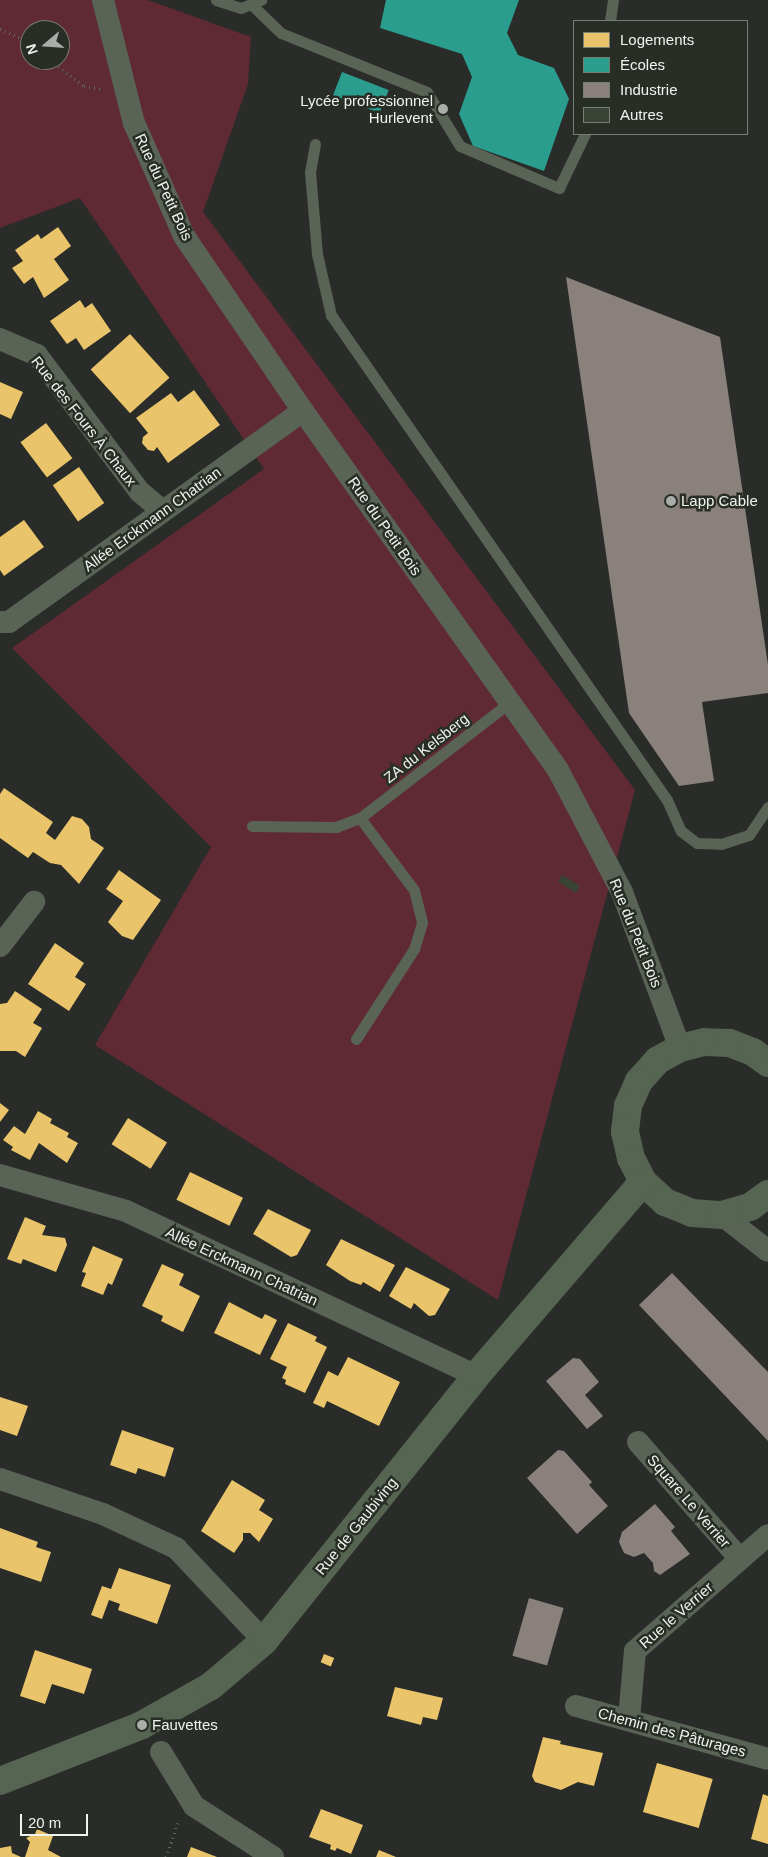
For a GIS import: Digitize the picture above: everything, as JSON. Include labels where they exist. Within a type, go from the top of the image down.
[{"type":"main road","points":[[768,1063],[753,1052],[729,1043],[704,1042],[680,1048],[657,1061],[639,1081],[628,1106],[625,1132],[631,1158],[643,1182],[665,1202],[692,1213],[722,1215],[750,1207],[768,1194]]},
{"type":"main road","name":"Rue de Gaubiving","points":[[0,1780],[142,1725],[211,1686],[264,1641],[476,1376],[643,1182]]},
{"type":"street","name":"Rue du Petit Bois","points":[[103,0],[134,123],[184,236],[303,411],[558,770],[622,892],[680,1048]]},
{"type":"street","name":"Rue des Fours À Chaux","points":[[0,339],[37,355],[140,492],[163,511]]},
{"type":"street","name":"Allée Erckmann Chatrian","points":[[0,622],[9,622],[303,411]]},
{"type":"street","points":[[0,946],[34,902]]},
{"type":"street","name":"Allée Erckmann Chatrian","points":[[0,1175],[126,1211],[476,1376]]},
{"type":"street","points":[[722,1215],[768,1251]]},
{"type":"street","name":"Square Le Verrier","points":[[638,1442],[740,1559]]},
{"type":"street","points":[[0,1479],[103,1514],[176,1548],[264,1641]]},
{"type":"street","name":"Rue le Verrier","points":[[629,1718],[635,1651],[768,1535]]},
{"type":"street","name":"Chemin des Pâturages","points":[[576,1706],[629,1718],[768,1759]]},
{"type":"street","points":[[161,1752],[194,1806],[273,1857]]},
{"type":"lane","points":[[216,0],[241,8],[257,3],[281,33],[427,92],[460,146],[559,188],[585,135]]},
{"type":"lane","points":[[610,20],[613,0]]},
{"type":"lane","points":[[315,144],[310,172],[317,254],[331,315],[667,800],[681,831],[697,843],[721,844],[749,835],[768,807]]},
{"type":"lane","name":"ZA du Kelsberg","points":[[252,826],[336,826],[360,818],[510,702]]},
{"type":"lane","points":[[356,1039],[414,949],[422,922],[414,890],[360,818]]},
{"type":"path","points":[[0,29],[20,38]]},
{"type":"path","points":[[64,70],[84,86],[102,89],[125,85]]},
{"type":"path","points":[[166,1857],[182,1809],[189,1797]]},
{"type":"shaded area","points":[[0,0],[148,0],[251,37],[248,84],[203,212],[635,790],[498,1300],[95,1045],[211,847],[12,648],[264,469],[80,198],[0,228]]},
{"type":"building: Logements","points":[[58,227],[71,246],[54,259],[69,280],[44,298],[33,277],[24,284],[12,268],[23,261],[15,250],[38,234],[41,239]]},
{"type":"building: Logements","points":[[80,300],[85,308],[92,303],[111,331],[84,350],[76,338],[67,344],[50,321]]},
{"type":"building: Logements","points":[[130,334],[169,378],[130,413],[91,369]]},
{"type":"building: Logements","points":[[0,382],[23,392],[11,419],[0,414]]},
{"type":"building: Logements","points":[[194,390],[220,425],[168,463],[157,447],[154,451],[148,450],[142,443],[143,437],[148,433],[136,418],[171,393],[178,402]]},
{"type":"building: Logements","points":[[46,423],[72,458],[47,477],[20,442]]},
{"type":"building: Logements","points":[[79,467],[104,503],[78,521],[53,485]]},
{"type":"building: Logements","points":[[24,520],[44,547],[4,576],[0,570],[0,537]]},
{"type":"building: Logements","points":[[4,788],[53,822],[46,833],[55,840],[72,816],[82,819],[89,827],[91,839],[104,848],[79,884],[61,865],[50,863],[33,852],[28,858],[0,838],[0,794]]},
{"type":"building: Logements","points":[[119,870],[161,900],[133,940],[122,936],[108,922],[123,901],[106,889]]},
{"type":"building: Logements","points":[[55,943],[84,963],[75,977],[86,984],[69,1011],[28,984]]},
{"type":"building: Logements","points":[[15,991],[42,1009],[33,1023],[42,1028],[25,1057],[16,1051],[0,1051],[0,1004],[7,1003]]},
{"type":"building: Logements","points":[[0,1103],[9,1110],[0,1122]]},
{"type":"building: Logements","points":[[38,1111],[52,1119],[50,1123],[69,1133],[67,1137],[78,1143],[67,1163],[39,1143],[30,1160],[11,1150],[13,1147],[3,1140],[14,1126],[25,1134]]},
{"type":"building: Logements","points":[[128,1118],[167,1142],[151,1169],[112,1144]]},
{"type":"building: Logements","points":[[190,1172],[243,1198],[229,1226],[176,1200]]},
{"type":"building: Logements","points":[[268,1209],[311,1230],[297,1255],[291,1257],[253,1234]]},
{"type":"building: Logements","points":[[25,1217],[46,1226],[42,1235],[65,1238],[67,1245],[56,1272],[23,1259],[21,1264],[7,1259]]},
{"type":"building: Logements","points":[[341,1239],[395,1265],[380,1292],[363,1282],[361,1285],[350,1281],[326,1265]]},
{"type":"building: Logements","points":[[93,1246],[123,1259],[112,1285],[108,1283],[103,1295],[81,1286],[86,1273],[82,1272]]},
{"type":"building: Logements","points":[[162,1264],[184,1274],[179,1285],[200,1296],[183,1332],[161,1321],[163,1316],[142,1306]]},
{"type":"building: Logements","points":[[406,1267],[450,1289],[435,1315],[429,1316],[414,1303],[411,1309],[389,1296]]},
{"type":"building: Logements","points":[[229,1302],[262,1319],[265,1314],[277,1320],[260,1355],[214,1333]]},
{"type":"building: Logements","points":[[288,1323],[317,1337],[315,1341],[327,1347],[305,1393],[285,1384],[286,1380],[282,1378],[287,1367],[270,1359]]},
{"type":"building: Logements","points":[[348,1357],[400,1382],[379,1426],[327,1401],[324,1408],[313,1403],[328,1371],[338,1376]]},
{"type":"building: Logements","points":[[0,1397],[28,1406],[17,1436],[0,1430]]},
{"type":"building: Logements","points":[[122,1430],[174,1448],[165,1477],[138,1468],[136,1474],[110,1465]]},
{"type":"building: Logements","points":[[232,1480],[265,1500],[259,1510],[273,1519],[259,1542],[250,1533],[243,1533],[243,1540],[234,1553],[201,1531]]},
{"type":"building: Logements","points":[[0,1528],[38,1542],[36,1547],[51,1552],[41,1582],[0,1568]]},
{"type":"building: Logements","points":[[119,1568],[171,1585],[157,1624],[118,1610],[120,1604],[109,1600],[102,1619],[91,1615],[102,1586],[111,1589]]},
{"type":"building: Logements","points":[[35,1650],[92,1669],[84,1694],[52,1684],[45,1704],[20,1696]]},
{"type":"building: Logements","points":[[324,1654],[334,1658],[331,1666],[321,1662]]},
{"type":"building: Logements","points":[[395,1687],[443,1698],[437,1720],[423,1717],[421,1725],[387,1716]]},
{"type":"building: Logements","points":[[543,1737],[561,1741],[560,1744],[603,1753],[594,1786],[578,1782],[561,1790],[535,1782],[532,1776]]},
{"type":"building: Logements","points":[[657,1763],[713,1779],[699,1828],[643,1812]]},
{"type":"building: Logements","points":[[763,1794],[768,1796],[768,1844],[751,1839]]},
{"type":"building: Logements","points":[[321,1809],[363,1825],[351,1854],[337,1848],[335,1851],[330,1849],[331,1845],[309,1837]]},
{"type":"building: Logements","points":[[37,1829],[53,1836],[48,1850],[61,1857],[25,1857],[30,1842],[26,1838],[35,1834]]},
{"type":"building: Logements","points":[[11,1846],[12,1853],[21,1857],[0,1857],[0,1848]]},
{"type":"building: Logements","points":[[191,1847],[217,1857],[187,1857]]},
{"type":"building: Logements","points":[[379,1850],[396,1857],[376,1857]]},
{"type":"building: Écoles","points":[[386,0],[519,0],[507,33],[518,55],[554,68],[569,99],[544,171],[473,146],[459,114],[472,77],[462,54],[380,28]]},
{"type":"building: Écoles","points":[[342,72],[389,90],[380,113],[333,95]]},
{"type":"building: Industrie","name":"Lapp Cable","points":[[566,277],[720,337],[768,665],[768,693],[702,702],[714,781],[679,786],[629,713]]},
{"type":"building: Industrie","points":[[672,1273],[768,1372],[768,1441],[639,1305]]},
{"type":"building: Industrie","points":[[573,1358],[580,1359],[599,1382],[585,1395],[603,1416],[587,1429],[546,1381]]},
{"type":"building: Industrie","points":[[558,1450],[564,1451],[592,1482],[589,1485],[608,1506],[577,1534],[527,1478]]},
{"type":"building: Industrie","points":[[655,1504],[675,1527],[671,1531],[690,1554],[660,1575],[654,1571],[653,1563],[644,1553],[634,1557],[624,1553],[619,1542],[622,1532]]},
{"type":"building: Industrie","points":[[529,1598],[564,1608],[547,1666],[512,1656]]},
{"type":"building: Autres","points":[[562,875],[580,886],[576,893],[558,882]]},
{"type":"place","name":"Lycée professionnel Hurlevent","points":[[443,109]]},
{"type":"place","name":"Lapp Cable","points":[[671,501]]},
{"type":"place","name":"Fauvettes","points":[[142,1725]]}]
